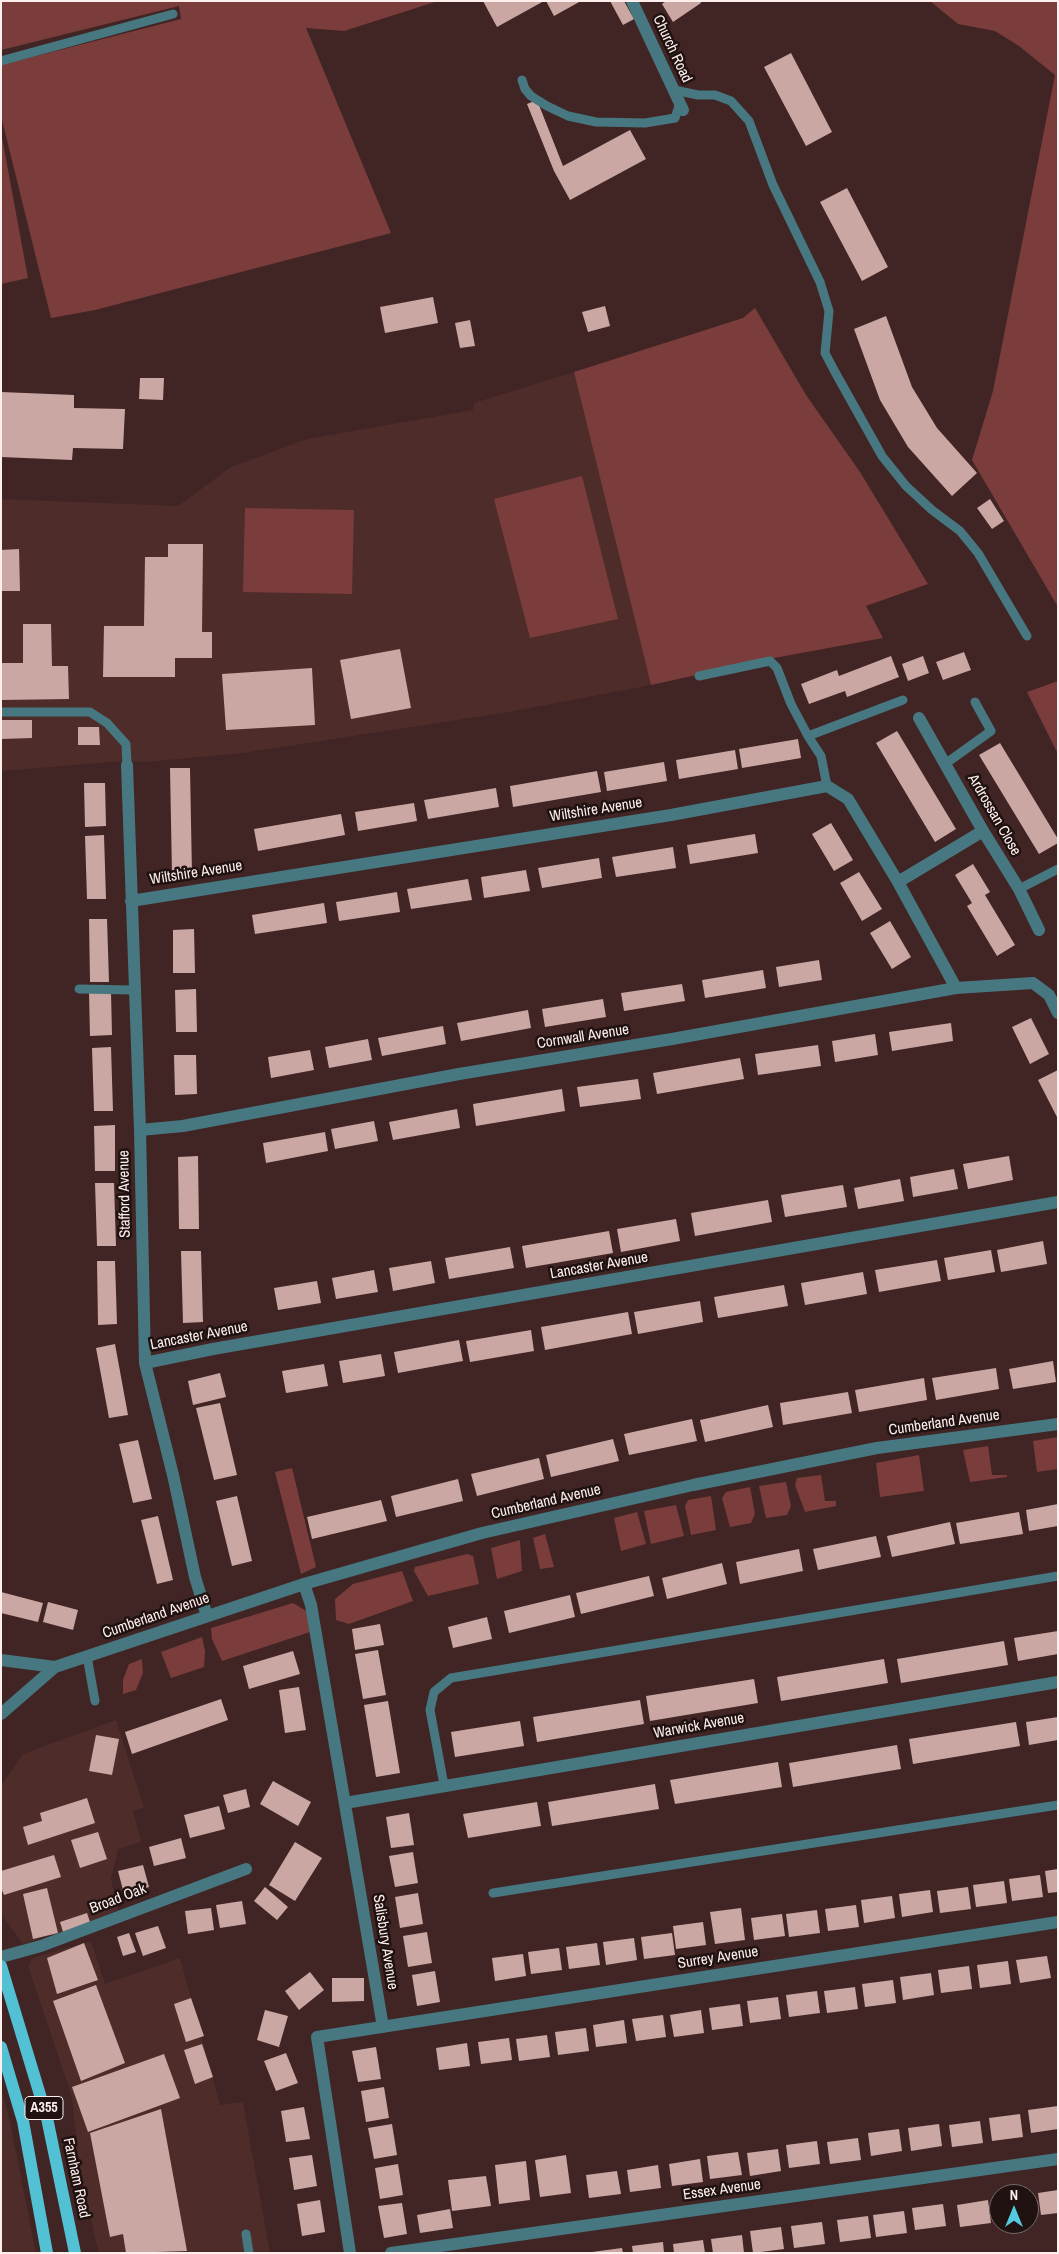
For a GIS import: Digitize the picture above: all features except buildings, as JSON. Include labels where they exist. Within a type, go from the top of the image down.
[{"type":"main road","name":"Farnham Road","points":[[1,1966],[47,2118],[75,2253]]},
{"type":"main road","name":"A355","points":[[1,2047],[23,2122],[47,2253]]},
{"type":"street","name":"Church Road","points":[[632,1],[681,106]]},
{"type":"street","name":"Ardrossan Close","points":[[919,718],[1019,890],[1039,930]]},
{"type":"street","name":"Stafford Avenue","points":[[127,765],[140,1130],[145,1363],[173,1475],[195,1577],[206,1616]]},
{"type":"street","points":[[827,786],[848,799],[898,882],[956,988]]},
{"type":"street","name":"Wiltshire Avenue","points":[[131,900],[671,815],[827,786]]},
{"type":"street","points":[[898,882],[983,831]]},
{"type":"street","name":"Cornwall Avenue","points":[[140,1130],[183,1126],[459,1074],[681,1038],[956,988],[1033,983],[1049,995],[1058,1013]]},
{"type":"street","name":"Lancaster Avenue","points":[[145,1363],[213,1349],[1058,1202]]},
{"type":"street","name":"Cumberland Avenue","points":[[1,1714],[55,1667],[304,1584],[482,1533],[693,1485],[877,1448],[1058,1424]]},
{"type":"street","name":"Salisbury Avenue","points":[[304,1584],[311,1605],[383,2027]]},
{"type":"street","name":"Cumberland Avenue","points":[[1,1660],[55,1667]]},
{"type":"street","name":"Warwick Avenue","points":[[345,1802],[1058,1682]]},
{"type":"street","name":"Broad Oak","points":[[1,1957],[41,1946],[246,1869]]},
{"type":"street","name":"Surrey Avenue","points":[[383,2027],[1058,1922]]},
{"type":"street","points":[[350,2253],[317,2037],[383,2027]]},
{"type":"street","name":"Essex Avenue","points":[[391,2253],[1058,2158]]},
{"type":"lane","points":[[1,60],[173,14]]},
{"type":"lane","points":[[522,80],[525,89],[531,96],[547,106],[568,116],[596,122],[645,123],[675,118],[681,106]]},
{"type":"lane","points":[[674,90],[698,95],[715,95],[731,101],[749,121],[773,185],[820,282],[829,310],[825,353],[844,389],[871,439],[888,464],[906,486],[932,510],[960,531],[978,553],[1027,636]]},
{"type":"lane","points":[[699,676],[770,661],[777,668],[791,704],[821,756],[827,786]]},
{"type":"lane","points":[[808,736],[903,700]]},
{"type":"lane","points":[[945,764],[991,731],[975,702]]},
{"type":"lane","points":[[1,712],[90,712],[107,723],[126,744],[127,765]]},
{"type":"lane","points":[[1019,890],[1058,869]]},
{"type":"lane","points":[[79,989],[134,990]]},
{"type":"lane","points":[[444,1786],[430,1710],[434,1692],[451,1678],[1058,1576]]},
{"type":"lane","points":[[87,1656],[95,1700]]},
{"type":"lane","points":[[493,1893],[1058,1804]]},
{"type":"lane","points":[[246,2234],[250,2253]]},
{"type":"shaded area","points":[[1,1],[438,1],[344,31],[306,28],[391,233],[95,310],[51,318],[1,116],[1,65],[181,19],[179,6],[1,50]]},
{"type":"shaded area","points":[[930,1],[1058,1],[1058,607],[972,460],[993,391],[1055,75],[1019,46],[995,31],[958,24]]},
{"type":"shaded area","points":[[1,132],[28,278],[1,284]]},
{"type":"shaded area","points":[[755,308],[806,395],[860,472],[928,584],[866,606],[883,638],[774,658],[651,685],[574,372],[743,318]]},
{"type":"shaded area","points":[[574,372],[651,685],[509,712],[243,753],[146,762],[123,761],[1,771],[1,499],[178,506],[231,467],[307,439],[473,410],[474,403]]},
{"type":"shaded area","points":[[582,476],[618,619],[530,638],[494,499]]},
{"type":"shaded area","points":[[245,508],[354,510],[352,594],[243,592]]},
{"type":"shaded area","points":[[1058,681],[1058,754],[1027,692]]},
{"type":"shaded area","points":[[1058,1437],[1058,1469],[1037,1472],[1033,1441]]},
{"type":"shaded area","points":[[988,1446],[992,1475],[1007,1475],[1007,1477],[970,1482],[963,1450]]},
{"type":"shaded area","points":[[919,1455],[924,1491],[880,1497],[876,1463]]},
{"type":"shaded area","points":[[292,1468],[316,1567],[301,1574],[275,1472]]},
{"type":"shaded area","points":[[821,1475],[825,1501],[836,1501],[836,1506],[805,1512],[795,1485],[797,1478]]},
{"type":"shaded area","points":[[786,1482],[791,1506],[787,1515],[766,1518],[759,1486]]},
{"type":"shaded area","points":[[750,1487],[755,1514],[751,1523],[730,1527],[722,1498],[726,1492]]},
{"type":"shaded area","points":[[711,1496],[716,1530],[691,1535],[685,1506],[688,1500]]},
{"type":"shaded area","points":[[676,1505],[684,1536],[651,1544],[644,1511]]},
{"type":"shaded area","points":[[637,1512],[646,1544],[621,1551],[614,1518]]},
{"type":"shaded area","points":[[545,1534],[554,1567],[540,1569],[533,1538]]},
{"type":"shaded area","points":[[520,1540],[522,1571],[497,1579],[491,1548]]},
{"type":"shaded area","points":[[467,1554],[473,1556],[479,1584],[428,1596],[414,1571],[415,1567]]},
{"type":"shaded area","points":[[402,1571],[413,1601],[349,1624],[336,1620],[335,1599],[353,1584]]},
{"type":"shaded area","points":[[293,1603],[308,1612],[310,1632],[222,1661],[212,1639],[211,1628]]},
{"type":"shaded area","points":[[202,1637],[205,1651],[204,1667],[171,1678],[161,1652]]},
{"type":"shaded area","points":[[142,1659],[143,1673],[136,1690],[123,1694],[123,1680],[129,1664]]},
{"type":"shaded area","points":[[116,1720],[144,1808],[133,1811],[141,1842],[118,1849],[111,1879],[118,1910],[70,1929],[23,1944],[1,1914],[1,1786],[23,1754]]},
{"type":"shaded area","points":[[91,1941],[105,1984],[180,1958],[220,2105],[243,2102],[270,2253],[102,2253],[98,2251],[80,2171],[72,2097],[28,1966],[33,1958]]},
{"type":"shaded area","points":[[1,2090],[9,2117],[36,2253],[1,2253]]}]
